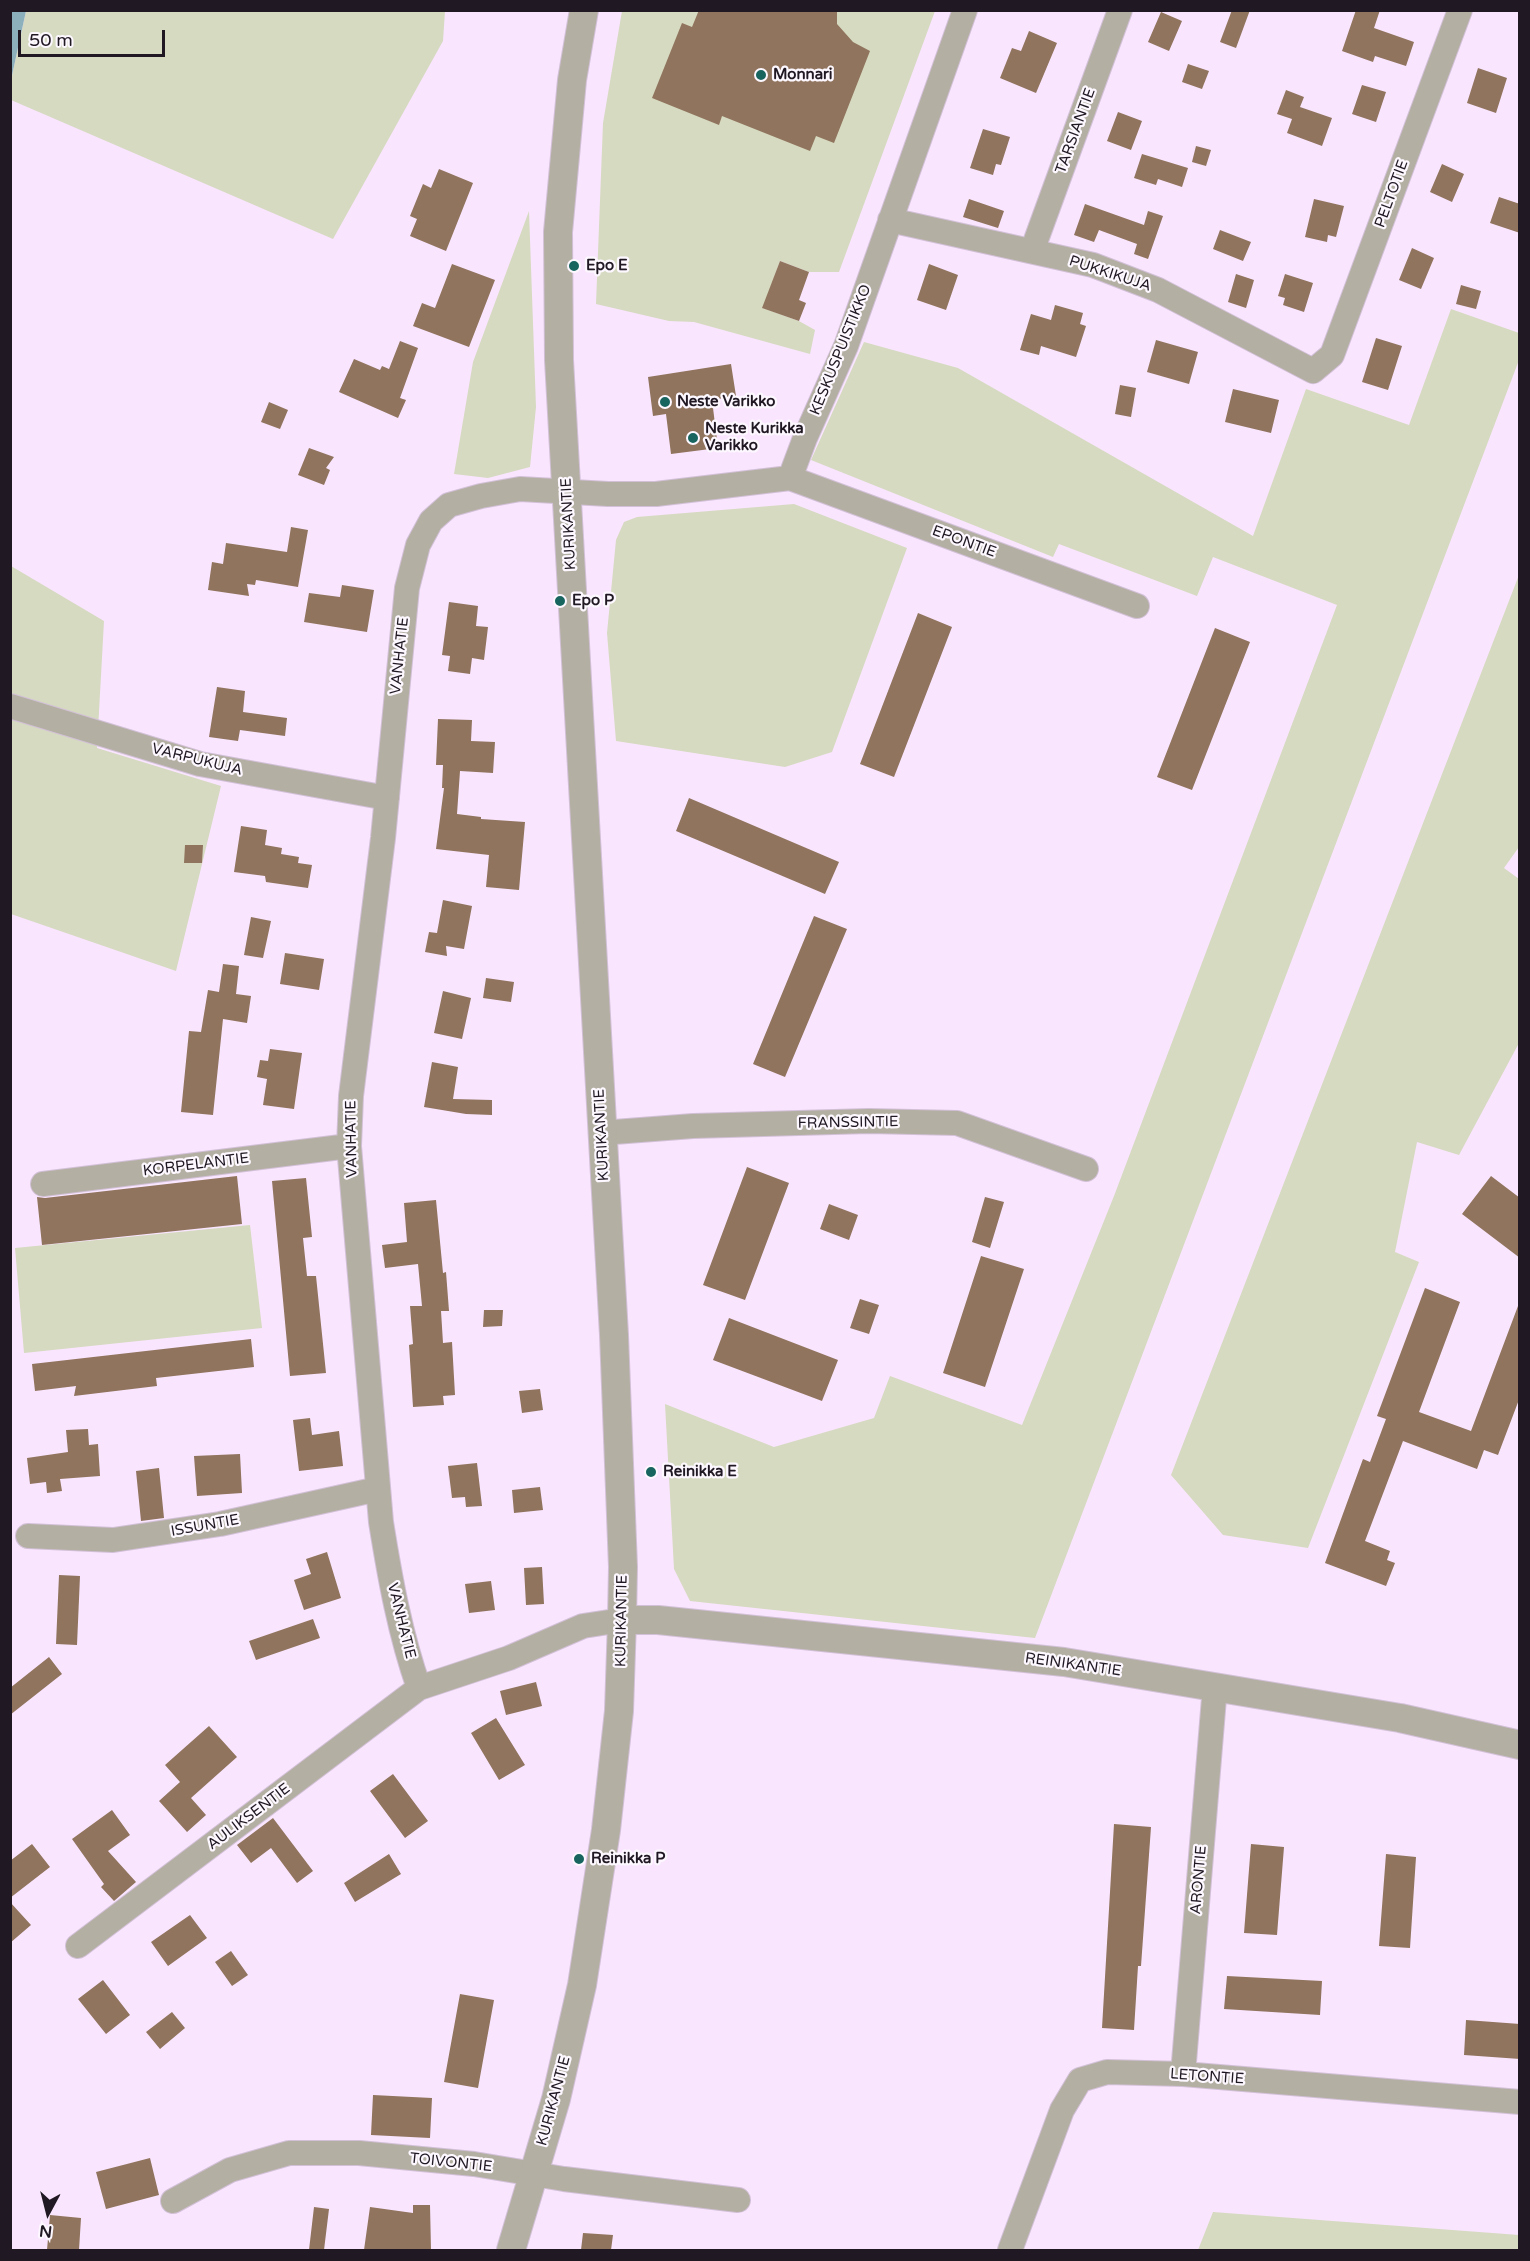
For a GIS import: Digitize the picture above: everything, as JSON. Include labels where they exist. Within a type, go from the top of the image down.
[{"type":"street","name":"KURIKANTIE","points":[[511,2250],[572,2037],[593,1920],[619,1711],[622,1620],[623,1567],[614,1335],[559,360],[558,232],[572,80],[584,10]]},
{"type":"street","name":"KESKUSPUISTIKKO","points":[[790,478],[805,438],[846,346],[965,10]]},
{"type":"street","name":"TARSIANTIE","points":[[1032,251],[1120,10]]},
{"type":"street","name":"PELTOTIE","points":[[1313,371],[1332,355],[1460,10]]},
{"type":"street","name":"PUKKIKUJA","points":[[890,220],[1093,265],[1158,290],[1313,371]]},
{"type":"street","points":[[567,491],[656,494],[790,478]]},
{"type":"street","name":"EPONTIE","points":[[790,478],[1137,606]]},
{"type":"street","name":"VANHATIE","points":[[419,1688],[406,1651],[391,1584],[381,1522],[349,1146],[351,1096],[387,798],[407,588],[418,545],[431,521],[449,506],[481,496],[520,489],[567,491]]},
{"type":"street","name":"VARPUKUJA","points":[[10,706],[200,764],[387,798]]},
{"type":"street","name":"FRANSSINTIE","points":[[601,1133],[693,1126],[869,1121],[957,1123],[1086,1169]]},
{"type":"street","name":"KORPELANTIE","points":[[43,1184],[349,1146]]},
{"type":"street","name":"ISSUNTIE","points":[[28,1536],[114,1540],[220,1524],[378,1490]]},
{"type":"street","points":[[419,1688],[509,1658],[584,1626],[622,1620]]},
{"type":"street","name":"REINIKANTIE","points":[[622,1620],[658,1620],[1064,1662],[1400,1718],[1520,1745]]},
{"type":"street","name":"ARONTIE","points":[[1184,2074],[1215,1686]]},
{"type":"street","name":"AULIKSENTIE","points":[[78,1946],[419,1688]]},
{"type":"street","name":"LETONTIE","points":[[1010,2250],[1062,2110],[1080,2080],[1107,2072],[1184,2074],[1520,2102]]},
{"type":"street","name":"TOIVONTIE","points":[[172,2201],[230,2170],[289,2153],[359,2153],[474,2164],[564,2180],[738,2200]]},
{"type":"green space","points":[[26,11],[445,11],[443,41],[333,239],[11,100],[11,80]]},
{"type":"green space","points":[[622,11],[935,11],[839,272],[809,272],[780,261],[763,308],[799,321],[815,330],[810,354],[694,322],[669,321],[596,304],[603,123]]},
{"type":"green space","points":[[529,211],[536,407],[530,467],[488,478],[454,474],[473,362]]},
{"type":"green space","points":[[1451,309],[1519,333],[1519,360],[1035,1638],[690,1601],[674,1569],[665,1404],[774,1447],[874,1418],[890,1376],[1022,1425],[1114,1196],[1337,605],[1213,557],[1197,596],[1059,544],[1053,557],[811,460],[864,342],[958,368],[1253,536],[1306,389],[1409,425]]},
{"type":"green space","points":[[794,504],[907,548],[832,752],[785,767],[616,741],[607,633],[616,540],[624,522],[637,517]]},
{"type":"green space","points":[[11,566],[104,621],[97,748],[221,786],[176,971],[11,914]]},
{"type":"green space","points":[[1519,575],[1519,847],[1504,868],[1519,879],[1519,1043],[1459,1155],[1417,1142],[1395,1252],[1419,1262],[1308,1548],[1223,1535],[1171,1475]]},
{"type":"green space","points":[[250,1225],[262,1328],[24,1353],[15,1248]]},
{"type":"green space","points":[[1213,2212],[1519,2235],[1519,2250],[1198,2250]]},
{"type":"water","points":[[10,11],[26,11],[11,80]]},
{"type":"building","name":"Monnari","points":[[699,10],[837,10],[837,24],[853,42],[870,51],[834,143],[816,136],[810,151],[722,116],[719,125],[652,98],[682,23],[692,27]]},
{"type":"building","points":[[1232,10],[1250,10],[1236,48],[1220,42]]},
{"type":"building","points":[[1356,10],[1380,10],[1374,28],[1414,42],[1406,66],[1375,56],[1373,62],[1342,51]]},
{"type":"building","points":[[1161,12],[1182,21],[1169,51],[1148,42]]},
{"type":"building","points":[[1029,31],[1057,43],[1036,93],[1000,78],[1012,48],[1021,51]]},
{"type":"building","points":[[1188,64],[1209,71],[1202,89],[1182,82]]},
{"type":"building","points":[[1478,68],[1507,78],[1496,113],[1467,103]]},
{"type":"building","points":[[1362,85],[1386,92],[1376,122],[1352,114]]},
{"type":"building","points":[[1286,90],[1304,97],[1300,107],[1332,118],[1322,146],[1287,133],[1292,119],[1277,114]]},
{"type":"building","points":[[1118,112],[1142,121],[1131,150],[1107,141]]},
{"type":"building","points":[[983,129],[1010,137],[1001,165],[996,164],[993,175],[970,168]]},
{"type":"building","points":[[1196,146],[1211,150],[1206,166],[1192,162]]},
{"type":"building","points":[[1142,154],[1188,168],[1182,187],[1158,179],[1156,185],[1134,178]]},
{"type":"building","points":[[1442,164],[1464,174],[1452,202],[1430,192]]},
{"type":"building","points":[[439,169],[473,183],[446,251],[410,236],[417,219],[410,216],[423,184],[431,188]]},
{"type":"building","points":[[1499,197],[1520,204],[1520,233],[1490,223]]},
{"type":"building","points":[[969,199],[1004,211],[998,228],[963,217]]},
{"type":"building","points":[[1314,199],[1344,206],[1336,237],[1328,235],[1327,242],[1305,237]]},
{"type":"building","points":[[1085,204],[1144,225],[1148,211],[1163,216],[1148,259],[1134,254],[1137,244],[1099,230],[1094,242],[1074,235]]},
{"type":"building","points":[[1220,230],[1251,242],[1243,261],[1213,249]]},
{"type":"building","points":[[1412,248],[1434,258],[1421,289],[1399,280]]},
{"type":"building","points":[[780,261],[809,272],[799,300],[806,303],[799,321],[762,308]]},
{"type":"building","points":[[452,264],[495,280],[469,347],[413,326],[422,303],[435,308]]},
{"type":"building","points":[[929,264],[958,275],[946,310],[917,300]]},
{"type":"building","points":[[1236,274],[1254,280],[1246,308],[1228,302]]},
{"type":"building","points":[[1285,274],[1313,283],[1304,312],[1283,305],[1285,298],[1278,296]]},
{"type":"building","points":[[1461,285],[1481,291],[1476,309],[1456,304]]},
{"type":"building","points":[[1055,305],[1083,313],[1080,324],[1086,326],[1076,357],[1041,346],[1039,355],[1020,350],[1031,314],[1051,320]]},
{"type":"building","points":[[1376,338],[1402,346],[1388,390],[1362,382]]},
{"type":"building","points":[[1156,340],[1198,352],[1189,384],[1147,372]]},
{"type":"building","points":[[400,341],[418,348],[400,398],[406,400],[398,418],[339,392],[354,359],[380,370],[382,366],[389,369]]},
{"type":"building","points":[[731,364],[736,396],[712,400],[718,448],[671,454],[666,414],[653,416],[648,377]]},
{"type":"building","points":[[1120,385],[1136,388],[1131,417],[1115,414]]},
{"type":"building","points":[[1233,389],[1279,400],[1271,433],[1225,422]]},
{"type":"building","points":[[269,402],[288,410],[280,429],[261,422]]},
{"type":"building","points":[[309,448],[334,457],[326,468],[330,470],[324,485],[298,475]]},
{"type":"building","points":[[291,527],[308,530],[298,587],[256,580],[255,585],[247,584],[249,596],[208,590],[212,562],[223,564],[226,543],[287,552]]},
{"type":"building","points":[[342,585],[374,590],[367,632],[304,622],[309,593],[340,597]]},
{"type":"building","points":[[449,602],[478,606],[476,626],[488,627],[484,660],[472,658],[470,674],[448,671],[450,656],[442,655]]},
{"type":"building","points":[[918,613],[952,627],[894,777],[860,764]]},
{"type":"building","points":[[1215,628],[1250,642],[1192,790],[1157,777]]},
{"type":"building","points":[[217,687],[245,691],[243,712],[287,718],[285,736],[240,730],[238,741],[209,737]]},
{"type":"building","points":[[438,719],[472,720],[471,741],[495,742],[493,773],[460,771],[457,814],[481,817],[481,819],[525,822],[519,890],[486,887],[489,855],[436,849],[444,788],[442,788],[443,765],[436,765]]},
{"type":"building","points":[[689,798],[839,862],[825,894],[676,831]]},
{"type":"building","points":[[241,826],[267,830],[265,845],[282,848],[281,854],[299,857],[298,863],[312,865],[308,888],[266,882],[265,876],[234,872]]},
{"type":"building","points":[[185,845],[203,845],[202,863],[184,863]]},
{"type":"building","points":[[443,900],[472,906],[464,949],[446,946],[447,956],[425,952],[429,932],[437,933]]},
{"type":"building","points":[[814,916],[847,929],[785,1077],[753,1064]]},
{"type":"building","points":[[251,917],[271,921],[263,958],[244,955]]},
{"type":"building","points":[[285,953],[324,959],[319,990],[280,984]]},
{"type":"building","points":[[223,964],[239,966],[236,994],[251,996],[247,1023],[223,1019],[213,1115],[181,1112],[189,1031],[201,1032],[208,990],[219,992]]},
{"type":"building","points":[[486,978],[514,982],[511,1002],[483,998]]},
{"type":"building","points":[[443,991],[471,998],[462,1039],[434,1033]]},
{"type":"building","points":[[270,1049],[302,1053],[294,1109],[263,1105],[267,1079],[257,1077],[260,1060],[268,1061]]},
{"type":"building","points":[[432,1062],[458,1067],[453,1099],[492,1100],[492,1115],[466,1114],[424,1107]]},
{"type":"building","points":[[747,1167],[789,1183],[745,1300],[703,1285]]},
{"type":"building","points":[[237,1176],[242,1224],[42,1245],[37,1197],[45,1198]]},
{"type":"building","points":[[1491,1176],[1520,1198],[1520,1258],[1462,1214]]},
{"type":"building","points":[[306,1178],[312,1237],[303,1238],[307,1276],[316,1276],[326,1373],[290,1376],[272,1181]]},
{"type":"building","points":[[985,1197],[1004,1202],[990,1248],[972,1242]]},
{"type":"building","points":[[436,1200],[449,1311],[441,1311],[443,1343],[452,1342],[455,1395],[443,1396],[444,1405],[413,1407],[409,1345],[413,1344],[410,1306],[422,1306],[418,1264],[385,1268],[382,1245],[407,1242],[404,1203]]},
{"type":"building","points":[[829,1204],[858,1215],[849,1240],[820,1229]]},
{"type":"building","points":[[981,1256],[1024,1269],[985,1387],[943,1373]]},
{"type":"building","points":[[1425,1288],[1460,1302],[1419,1412],[1471,1431],[1518,1306],[1520,1397],[1498,1455],[1484,1450],[1477,1469],[1403,1441],[1365,1541],[1390,1551],[1387,1560],[1395,1563],[1386,1586],[1325,1563],[1363,1459],[1370,1462],[1386,1419],[1377,1416]]},
{"type":"building","points":[[860,1299],[879,1305],[869,1334],[850,1328]]},
{"type":"building","points":[[484,1310],[503,1310],[502,1326],[483,1327]]},
{"type":"building","points":[[729,1318],[838,1360],[822,1401],[713,1360]]},
{"type":"building","points":[[251,1339],[254,1367],[156,1378],[157,1386],[74,1396],[76,1386],[35,1391],[32,1364]]},
{"type":"building","points":[[540,1389],[543,1410],[522,1413],[519,1391]]},
{"type":"building","points":[[310,1418],[312,1435],[339,1431],[343,1466],[299,1471],[293,1420]]},
{"type":"building","points":[[88,1429],[89,1445],[98,1444],[100,1476],[60,1479],[62,1491],[47,1493],[46,1482],[30,1484],[27,1458],[68,1452],[66,1430]]},
{"type":"building","points":[[240,1454],[242,1493],[197,1496],[194,1456]]},
{"type":"building","points":[[477,1463],[482,1506],[466,1507],[465,1497],[452,1498],[448,1466]]},
{"type":"building","points":[[159,1468],[164,1518],[141,1521],[136,1471]]},
{"type":"building","points":[[540,1487],[543,1510],[514,1513],[512,1490]]},
{"type":"building","points":[[327,1552],[341,1598],[304,1610],[294,1580],[311,1574],[306,1559]]},
{"type":"building","points":[[542,1567],[544,1604],[526,1605],[524,1568]]},
{"type":"building","points":[[59,1575],[80,1576],[77,1645],[56,1644]]},
{"type":"building","points":[[491,1581],[495,1610],[469,1613],[465,1584]]},
{"type":"building","points":[[313,1619],[320,1638],[256,1660],[249,1641]]},
{"type":"building","points":[[49,1657],[62,1674],[10,1715],[10,1688]]},
{"type":"building","points":[[536,1682],[542,1706],[506,1715],[500,1691]]},
{"type":"building","points":[[496,1718],[525,1765],[499,1780],[471,1733]]},
{"type":"building","points":[[209,1726],[237,1757],[191,1798],[206,1815],[187,1832],[159,1801],[180,1782],[165,1765]]},
{"type":"building","points":[[393,1774],[428,1821],[405,1838],[370,1791]]},
{"type":"building","points":[[112,1810],[130,1835],[108,1851],[136,1882],[114,1901],[101,1887],[104,1884],[72,1839]]},
{"type":"building","points":[[273,1818],[313,1871],[297,1883],[271,1848],[251,1863],[237,1845]]},
{"type":"building","points":[[1114,1824],[1151,1827],[1134,2030],[1102,2028]]},
{"type":"building","points":[[32,1844],[50,1867],[10,1898],[10,1861]]},
{"type":"building","points":[[1251,1844],[1284,1847],[1277,1935],[1244,1933]]},
{"type":"building","points":[[389,1854],[401,1874],[355,1902],[344,1883]]},
{"type":"building","points":[[1386,1854],[1416,1857],[1410,1948],[1379,1946]]},
{"type":"building","points":[[10,1902],[31,1925],[10,1943]]},
{"type":"building","points":[[190,1915],[207,1938],[168,1966],[151,1942]]},
{"type":"building","points":[[231,1951],[248,1975],[232,1986],[215,1962]]},
{"type":"building","points":[[1227,1976],[1322,1981],[1320,2015],[1224,2009]]},
{"type":"building","points":[[103,1980],[130,2015],[106,2034],[78,1999]]},
{"type":"building","points":[[460,1994],[494,2000],[478,2088],[444,2082]]},
{"type":"building","points":[[172,2012],[185,2028],[160,2049],[146,2032]]},
{"type":"building","points":[[1466,2020],[1520,2024],[1520,2059],[1464,2055]]},
{"type":"building","points":[[373,2095],[432,2098],[430,2138],[371,2135]]},
{"type":"building","points":[[150,2158],[159,2195],[106,2209],[96,2172]]},
{"type":"building","points":[[413,2205],[430,2205],[431,2250],[364,2250],[370,2207],[413,2213]]},
{"type":"building","points":[[314,2207],[329,2209],[324,2250],[309,2250]]},
{"type":"building","points":[[50,2215],[81,2218],[79,2250],[47,2250]]},
{"type":"building","points":[[583,2233],[613,2235],[611,2250],[581,2250]]},
{"type":"place","name":"Monnari","points":[[761,75]]},
{"type":"place","name":"Epo E","points":[[574,266]]},
{"type":"place","name":"Neste Varikko","points":[[665,402]]},
{"type":"place","name":"Neste Kurikka Varikko","points":[[693,438]]},
{"type":"place","name":"Epo P","points":[[560,601]]},
{"type":"place","name":"Reinikka E","points":[[651,1472]]},
{"type":"place","name":"Reinikka P","points":[[579,1859]]}]
